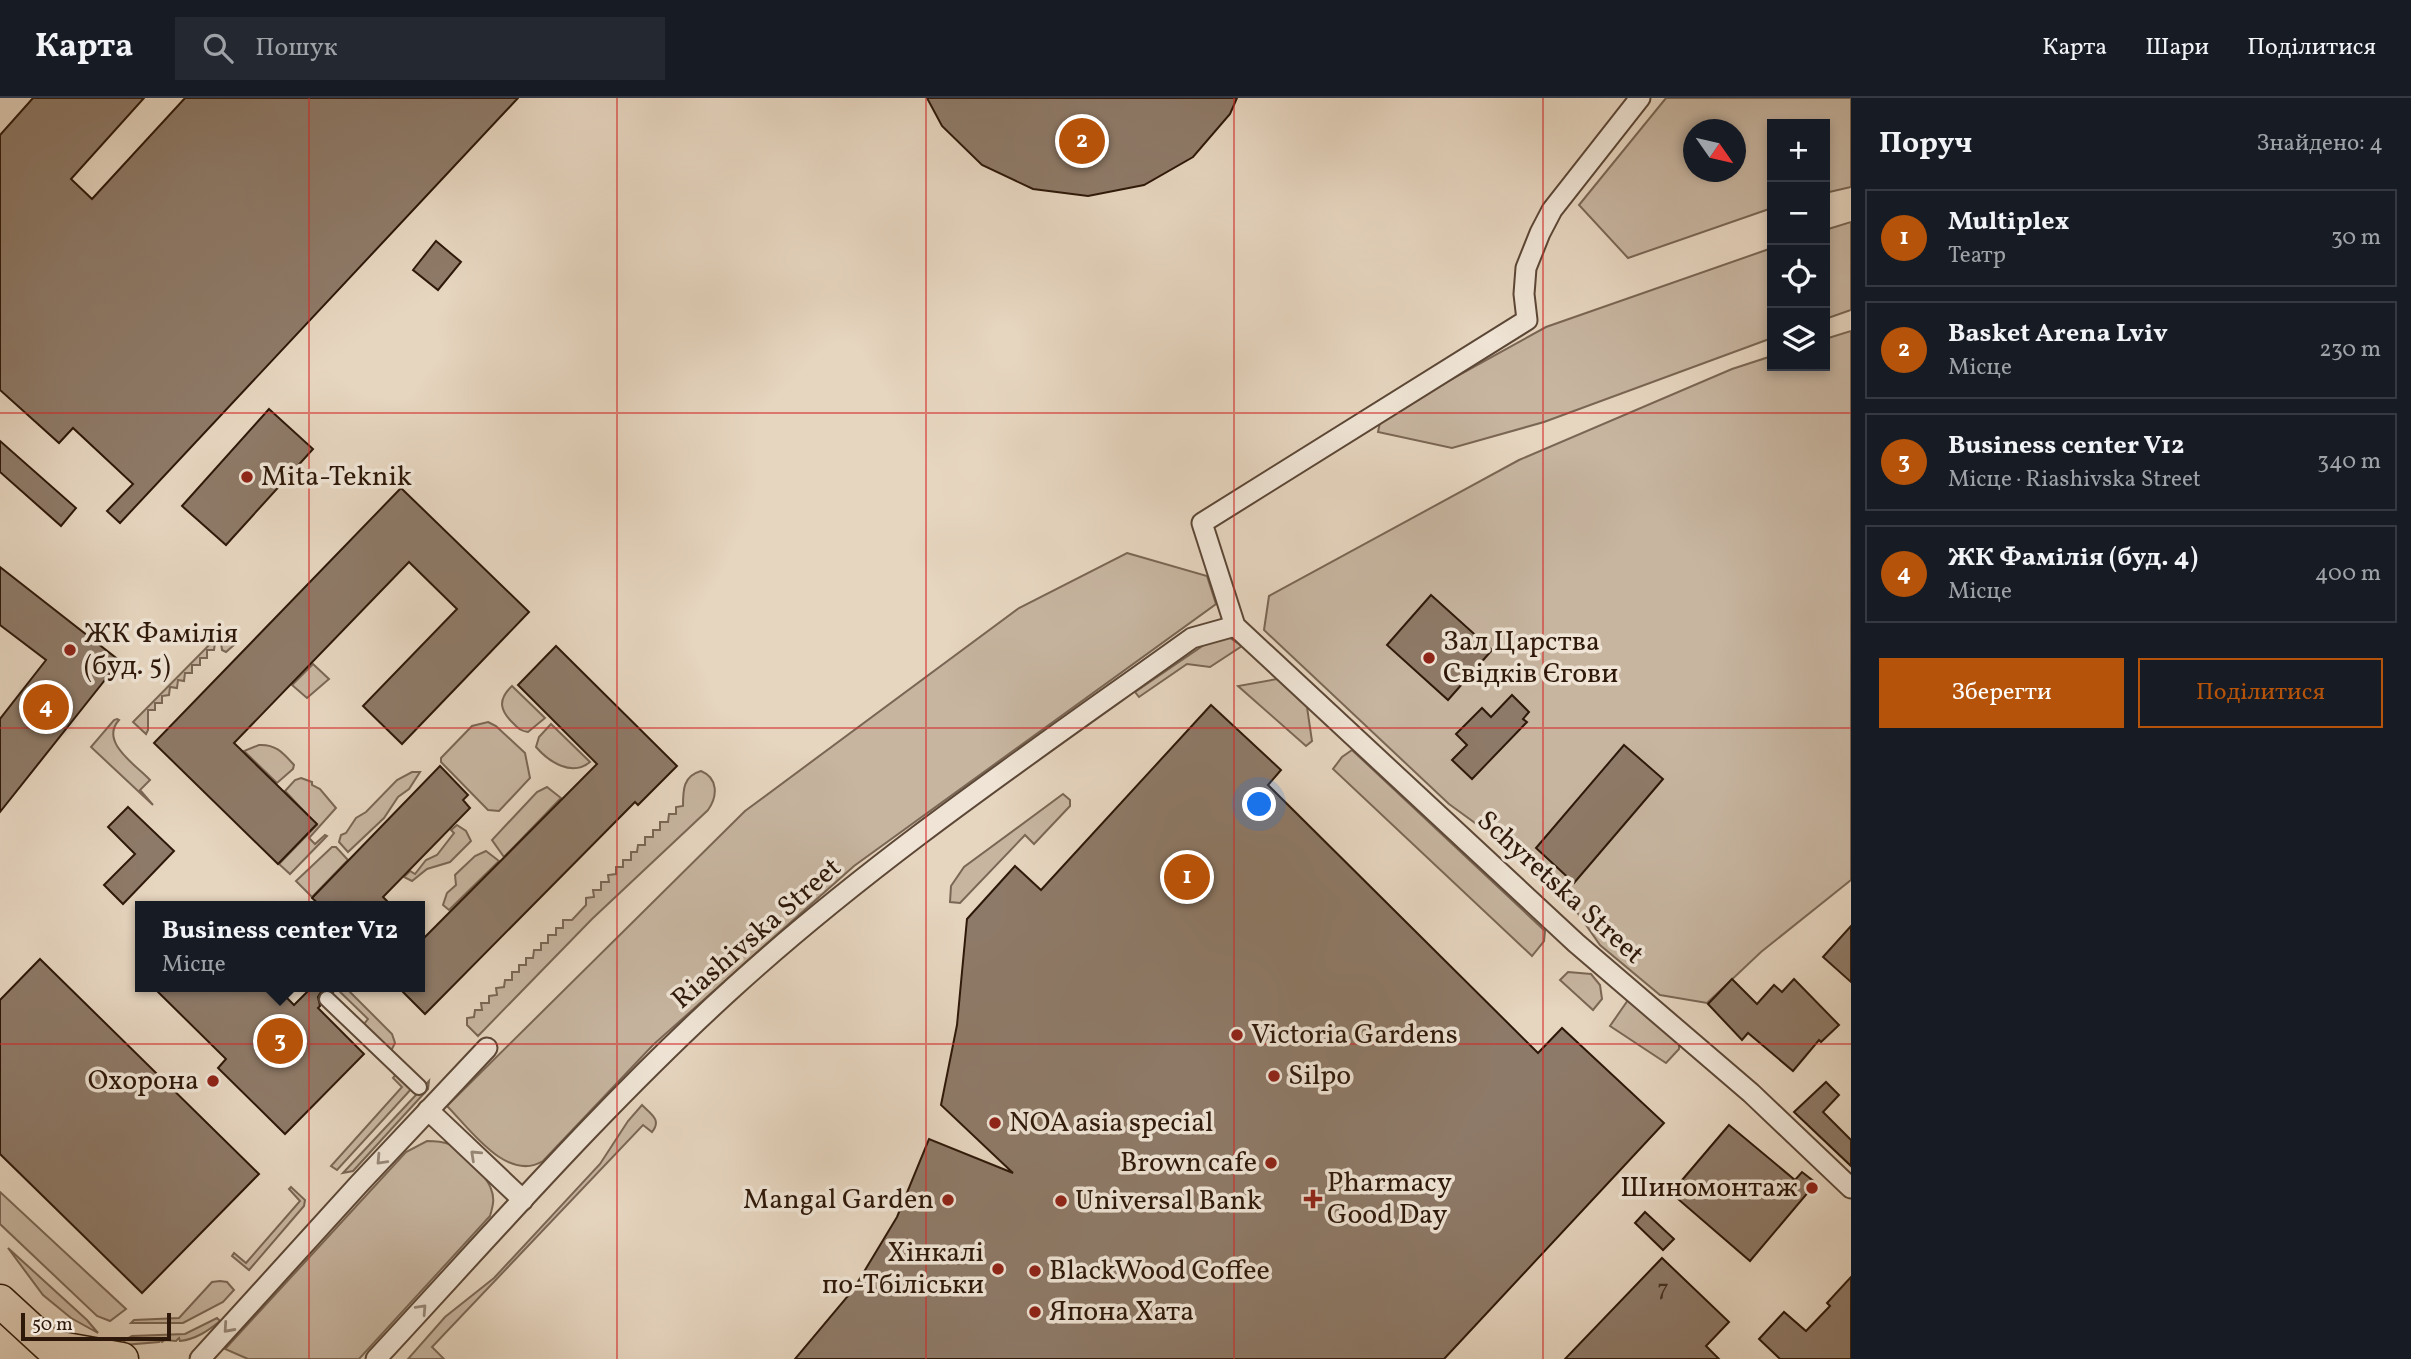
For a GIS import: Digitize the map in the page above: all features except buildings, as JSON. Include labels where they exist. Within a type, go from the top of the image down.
[{"type":"main road","points":[[0,1301],[50,1352],[122,1359]]},
{"type":"street","points":[[1235,626],[1202,523],[1527,320],[1524,294],[1526,268],[1540,233],[1552,210],[1640,98]]},
{"type":"street","name":"Schyretska Street","points":[[1235,626],[1576,943],[1751,1093],[1851,1188]]},
{"type":"street","name":"Riashivska Street","points":[[376,1359],[641,1075],[734,986],[838,898],[917,836],[1192,638],[1235,626]]},
{"type":"street","points":[[327,999],[419,1087]]},
{"type":"street","points":[[200,1359],[487,1048]]},
{"type":"street","points":[[428,1111],[523,1200]]},
{"type":"shaded area","points":[[1666,98],[1851,98],[1851,187],[1830,192],[1830,119],[1767,119],[1767,210],[1628,258],[1579,205]]},
{"type":"shaded area","points":[[1851,222],[1851,310],[1830,317],[1830,245],[1830,228]]},
{"type":"shaded area","points":[[1767,250],[1767,340],[1544,422],[1452,448],[1378,432],[1381,418],[1546,327]]},
{"type":"shaded area","points":[[1851,331],[1851,880],[1761,952],[1707,1003],[1660,995],[1600,945],[1574,908],[1512,850],[1449,804],[1264,630],[1269,596],[1519,460],[1732,369],[1767,358],[1767,371],[1830,371],[1830,337]]},
{"type":"shaded area","points":[[1127,553],[1207,576],[1216,604],[854,866],[653,1045],[543,1161],[529,1166],[516,1165],[503,1159],[478,1139],[447,1106],[745,811],[1019,608]]},
{"type":"shaded area","points":[[222,632],[234,645],[226,652],[222,650],[221,643],[215,643],[214,650],[207,650],[207,658],[200,658],[200,665],[192,665],[192,673],[185,673],[184,681],[178,680],[177,688],[170,687],[169,695],[162,696],[162,703],[155,703],[155,710],[148,710],[146,734],[133,722]]},
{"type":"shaded area","points":[[1227,636],[1242,646],[1210,667],[1187,664],[1139,697],[1135,692],[1204,645]]},
{"type":"shaded area","points":[[313,664],[329,679],[307,698],[292,685]]},
{"type":"shaded area","points":[[1277,679],[1307,707],[1312,741],[1306,746],[1238,686]]},
{"type":"shaded area","points":[[512,686],[545,718],[528,732],[517,727],[503,710],[502,701]]},
{"type":"shaded area","points":[[117,719],[119,720],[113,737],[116,745],[150,780],[140,790],[153,805],[91,747]]},
{"type":"shaded area","points":[[488,722],[525,753],[530,778],[499,811],[488,810],[441,762],[441,758],[472,726]]},
{"type":"shaded area","points":[[551,724],[590,762],[576,768],[568,768],[541,753],[536,747],[539,737]]},
{"type":"shaded area","points":[[259,745],[275,748],[294,765],[277,783],[244,751]]},
{"type":"shaded area","points":[[1352,750],[1545,931],[1544,941],[1532,956],[1333,769],[1342,757]]},
{"type":"shaded area","points":[[701,771],[711,778],[715,788],[714,799],[708,810],[592,919],[478,1036],[467,1025],[467,1018],[474,1017],[475,1010],[482,1010],[481,1003],[489,1003],[489,996],[497,995],[496,988],[504,987],[505,980],[512,980],[512,972],[519,972],[519,965],[526,965],[526,958],[533,958],[534,950],[541,950],[541,943],[548,943],[548,935],[556,935],[556,928],[563,928],[563,920],[572,920],[586,905],[586,898],[594,897],[593,890],[601,890],[601,882],[609,882],[608,875],[616,874],[616,867],[623,867],[623,860],[631,860],[631,852],[637,852],[638,845],[645,845],[645,837],[653,837],[653,830],[660,830],[660,822],[668,822],[669,814],[676,814],[676,807],[683,806],[687,780]]},
{"type":"shaded area","points":[[412,772],[420,772],[409,789],[398,797],[384,818],[348,852],[339,842],[341,835],[397,780]]},
{"type":"shaded area","points":[[301,778],[312,782],[336,808],[309,838],[315,844],[327,836],[290,874],[279,864],[317,825],[285,791],[295,780]]},
{"type":"shaded area","points":[[547,787],[561,798],[504,857],[492,840],[537,792]]},
{"type":"shaded area","points":[[1063,794],[1070,800],[1070,806],[1034,844],[1025,835],[960,903],[950,902],[951,886],[964,867]]},
{"type":"shaded area","points":[[457,825],[466,831],[471,841],[450,862],[427,869],[412,881],[404,877],[410,871],[415,874],[426,860],[437,855],[454,833],[451,830]]},
{"type":"shaded area","points":[[332,847],[336,847],[348,860],[312,897],[296,881]]},
{"type":"shaded area","points":[[486,851],[499,861],[449,910],[443,905],[447,893],[456,885],[455,875],[475,856]]},
{"type":"shaded area","points":[[1568,972],[1591,974],[1600,985],[1602,999],[1593,1010],[1560,980]]},
{"type":"shaded area","points":[[340,992],[350,992],[392,1034],[395,1043],[391,1051],[364,1024],[368,1019]]},
{"type":"shaded area","points":[[1628,1000],[1639,1002],[1679,1039],[1679,1049],[1666,1063],[1610,1026]]},
{"type":"shaded area","points":[[397,1073],[413,1087],[337,1170],[331,1166],[402,1087],[393,1078]]},
{"type":"shaded area","points":[[429,1081],[428,1089],[353,1171],[343,1173]]},
{"type":"shaded area","points":[[642,1105],[656,1121],[652,1132],[643,1125],[432,1347],[444,1359],[408,1359],[445,1317],[494,1278],[600,1164],[628,1121]]},
{"type":"shaded area","points":[[427,1141],[449,1144],[479,1171],[492,1192],[490,1216],[359,1359],[248,1359],[225,1349],[406,1152]]},
{"type":"shaded area","points":[[291,1187],[305,1200],[304,1206],[249,1270],[232,1256],[234,1253],[246,1263],[300,1201],[289,1189]]},
{"type":"shaded area","points":[[0,1192],[126,1309],[110,1321],[97,1316],[0,1224]]},
{"type":"shaded area","points":[[8,1248],[98,1333],[71,1318],[43,1295]]},
{"type":"shaded area","points":[[212,1282],[227,1282],[234,1290],[223,1302],[183,1323],[131,1323],[134,1320],[179,1318]]},
{"type":"shaded area","points":[[217,1318],[220,1321],[215,1325],[191,1338],[123,1345],[125,1340],[132,1336],[185,1334]]},
{"type":"place","name":"Basket Arena Lviv","points":[[1082,141]]},
{"type":"place","name":"Mita-Teknik","points":[[247,477]]},
{"type":"place","name":"ЖК Фамілія (буд. 5)","points":[[70,650]]},
{"type":"place","name":"Зал Царства Свідків Єгови","points":[[1429,658]]},
{"type":"place","name":"ЖК Фамілія (буд. 4)","points":[[46,707]]},
{"type":"place","name":"Multiplex","points":[[1187,877]]},
{"type":"place","name":"Victoria Gardens","points":[[1237,1035]]},
{"type":"place","name":"Business center V12","points":[[280,1041]]},
{"type":"place","name":"Silpo","points":[[1274,1076]]},
{"type":"place","name":"Охорона","points":[[213,1081]]},
{"type":"place","name":"NOA asia special","points":[[995,1123]]},
{"type":"place","name":"Brown cafe","points":[[1271,1163]]},
{"type":"place","name":"Шиномонтаж","points":[[1812,1188]]},
{"type":"place","name":"Pharmacy Good Day","points":[[1313,1199]]},
{"type":"place","name":"Mangal Garden","points":[[948,1200]]},
{"type":"place","name":"Universal Bank","points":[[1061,1201]]},
{"type":"place","name":"Хінкалі по-Тбіліськи","points":[[998,1269]]},
{"type":"place","name":"BlackWood Coffee","points":[[1035,1271]]},
{"type":"place","name":"Япона Хата","points":[[1035,1312]]}]
